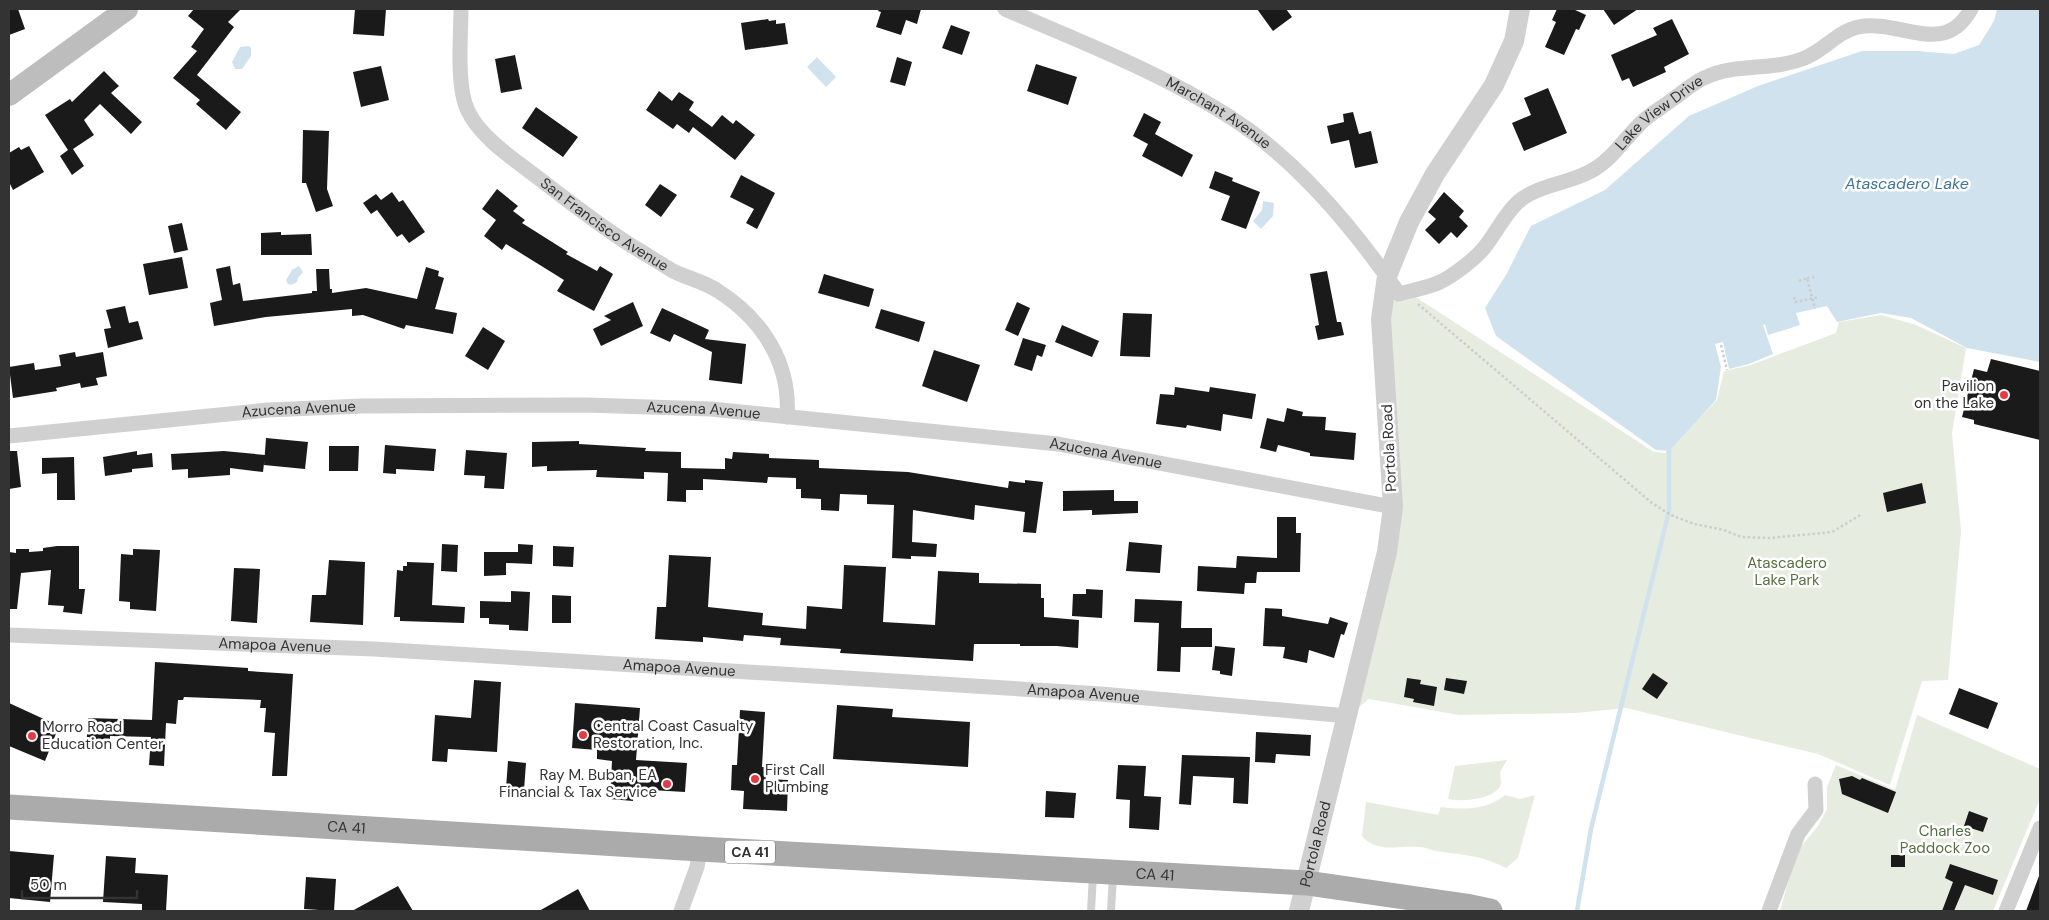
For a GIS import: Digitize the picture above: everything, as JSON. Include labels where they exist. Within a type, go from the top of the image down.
[{"type":"main road","points":[[9,95],[126,9]]},
{"type":"main road","name":"CA 41","points":[[9,807],[700,849],[1306,883],[1490,911]]},
{"type":"street","name":"San Francisco Avenue","points":[[461,9],[461,72],[467,109],[475,123],[514,160],[593,220],[673,271],[717,290],[754,320],[768,337],[778,356],[787,388],[787,417]]},
{"type":"street","name":"Marchant Avenue","points":[[1005,9],[1174,84],[1231,117],[1263,140],[1316,189],[1387,276]]},
{"type":"street","name":"Portola Road","points":[[1299,911],[1387,552],[1393,507],[1382,319],[1387,276],[1409,222],[1430,182],[1494,85],[1514,41],[1520,9]]},
{"type":"street","name":"Lake View Drive","points":[[1387,276],[1400,294],[1439,282],[1476,257],[1517,203],[1529,194],[1569,182],[1591,171],[1606,160],[1643,120],[1702,79],[1724,70],[1789,64],[1807,57],[1823,48],[1844,32],[1858,27],[1872,26],[1926,34],[1944,34],[1959,26],[1971,9]]},
{"type":"street","name":"Azucena Avenue","points":[[9,436],[268,410],[362,406],[586,405],[711,410],[1058,444],[1393,507]]},
{"type":"street","name":"Amapoa Avenue","points":[[9,635],[374,650],[852,678],[1101,694],[1348,716]]},
{"type":"street","points":[[1769,911],[1798,834],[1816,810],[1815,784]]},
{"type":"street","points":[[2006,911],[2039,834]]},
{"type":"street","points":[[681,911],[697,867],[700,849]]},
{"type":"lane","points":[[1091,911],[1103,871]]},
{"type":"lane","points":[[1103,871],[1111,911]]},
{"type":"path","points":[[1799,280],[1815,277]]},
{"type":"path","points":[[1807,278],[1815,309]]},
{"type":"path","points":[[1794,297],[1795,302],[1819,297]]},
{"type":"path","points":[[1411,298],[1652,503],[1671,515],[1694,524],[1724,530],[1741,537],[1770,538],[1832,532],[1862,514]]},
{"type":"path","points":[[1721,345],[1727,370]]},
{"type":"green space","name":"Atascadero Lake Park","points":[[1388,279],[1654,452],[1665,453],[1717,400],[1724,371],[1751,365],[1836,333],[1839,322],[1881,315],[1916,325],[1966,348],[1952,433],[1961,531],[1948,680],[1922,681],[1890,785],[1818,754],[1626,708],[1576,713],[1459,715],[1369,699],[1348,716],[1395,504]]},
{"type":"green space","name":"Charles Paddock Zoo","points":[[1917,715],[2040,769],[2040,799],[1993,911],[1780,911],[1799,849],[1818,826],[1827,809],[1827,787],[1836,765],[1895,790]]},
{"type":"green space","points":[[1507,760],[1500,772],[1501,784],[1492,794],[1469,800],[1448,799],[1455,766]]},
{"type":"green space","points":[[1505,795],[1520,799],[1535,795],[1518,858],[1506,868],[1480,858],[1422,847],[1382,847],[1368,842],[1362,836],[1366,802],[1438,815],[1441,807],[1475,808],[1491,804]]},
{"type":"water","name":"Atascadero Lake","points":[[1997,9],[2040,9],[2040,362],[1967,348],[1911,318],[1881,313],[1837,322],[1827,306],[1796,313],[1800,325],[1768,335],[1765,324],[1763,325],[1773,354],[1749,364],[1729,369],[1723,342],[1715,344],[1721,367],[1716,400],[1669,451],[1656,450],[1496,336],[1485,308],[1506,275],[1531,226],[1605,190],[1689,116],[1758,86],[1862,51],[1917,51],[1954,54],[1979,45],[1994,21]]},
{"type":"water","points":[[249,46],[251,48],[251,56],[242,69],[235,69],[232,62],[240,47]]},
{"type":"water","points":[[817,57],[836,77],[826,87],[807,67]]},
{"type":"water","points":[[1263,201],[1274,203],[1273,216],[1261,229],[1253,221],[1262,210]]},
{"type":"water","points":[[299,266],[303,272],[297,282],[291,285],[288,284],[286,280],[292,270]]},
{"type":"building","points":[[9,9],[18,9],[25,29],[9,35]]},
{"type":"building","points":[[194,9],[241,9],[228,22],[234,27],[197,75],[241,112],[226,130],[196,104],[200,100],[173,78],[197,51],[191,47],[204,29],[188,16]]},
{"type":"building","points":[[355,9],[386,9],[384,36],[353,34]]},
{"type":"building","points":[[879,9],[921,9],[917,24],[906,20],[901,35],[876,27],[881,12],[878,11]]},
{"type":"building","points":[[1257,9],[1286,9],[1292,17],[1273,31]]},
{"type":"building","points":[[1557,9],[1573,9],[1586,15],[1579,30],[1576,29],[1564,55],[1545,47],[1556,22],[1552,20]]},
{"type":"building","points":[[1603,9],[1638,9],[1614,25]]},
{"type":"building","points":[[768,19],[769,21],[776,20],[776,24],[785,23],[788,44],[745,50],[741,23]]},
{"type":"building","points":[[1672,19],[1689,54],[1664,67],[1666,72],[1633,87],[1629,78],[1622,81],[1611,55],[1657,35],[1653,28]]},
{"type":"building","points":[[951,25],[970,32],[962,55],[942,48]]},
{"type":"building","points":[[515,55],[522,89],[501,93],[495,59]]},
{"type":"building","points":[[897,57],[912,62],[905,86],[890,82]]},
{"type":"building","points":[[1036,64],[1077,77],[1068,105],[1027,91]]},
{"type":"building","points":[[381,66],[389,100],[361,107],[353,72]]},
{"type":"building","points":[[104,71],[119,86],[111,93],[142,122],[131,134],[100,104],[84,120],[94,135],[73,149],[84,166],[72,175],[60,156],[68,150],[45,115],[70,99],[72,102]]},
{"type":"building","points":[[1548,88],[1567,133],[1524,151],[1512,123],[1531,115],[1524,98]]},
{"type":"building","points":[[659,91],[672,101],[679,92],[694,102],[689,110],[712,127],[722,115],[733,124],[736,120],[755,135],[735,160],[693,127],[689,133],[677,124],[673,129],[646,110]]},
{"type":"building","points":[[536,107],[578,137],[563,157],[522,128]]},
{"type":"building","points":[[1353,112],[1359,134],[1371,131],[1378,163],[1355,168],[1349,140],[1331,144],[1327,126],[1344,122],[1343,114]]},
{"type":"building","points":[[1144,113],[1161,122],[1155,134],[1193,155],[1182,177],[1142,156],[1148,144],[1133,136]]},
{"type":"building","points":[[303,130],[329,131],[327,189],[333,206],[316,212],[306,183],[302,183]]},
{"type":"building","points":[[29,146],[44,172],[13,190],[9,182],[9,153],[19,147],[21,150]]},
{"type":"building","points":[[1215,171],[1233,178],[1232,181],[1260,192],[1246,229],[1221,220],[1230,196],[1209,188]]},
{"type":"building","points":[[741,175],[775,193],[757,229],[746,223],[754,209],[730,197]]},
{"type":"building","points":[[660,184],[677,195],[661,217],[645,205]]},
{"type":"building","points":[[497,189],[518,206],[513,211],[525,220],[522,223],[568,252],[566,254],[597,271],[600,266],[613,274],[594,311],[557,291],[564,280],[506,244],[502,250],[484,236],[496,220],[482,209]]},
{"type":"building","points":[[392,192],[399,202],[403,200],[425,232],[409,243],[402,234],[397,237],[377,210],[371,214],[363,203],[376,194],[381,200]]},
{"type":"building","points":[[1444,192],[1464,211],[1459,217],[1468,226],[1457,238],[1451,232],[1439,244],[1425,230],[1436,219],[1428,212]]},
{"type":"building","points":[[182,223],[188,250],[174,253],[168,226]]},
{"type":"building","points":[[281,232],[281,235],[311,234],[312,255],[261,255],[261,233]]},
{"type":"building","points":[[182,257],[188,288],[149,295],[143,264]]},
{"type":"building","points":[[230,266],[233,285],[240,283],[243,301],[317,291],[316,269],[329,269],[332,293],[366,288],[417,299],[426,267],[439,271],[438,276],[444,278],[435,309],[457,313],[453,334],[406,325],[404,329],[363,315],[352,316],[352,309],[266,317],[214,326],[210,303],[222,300],[216,269]]},
{"type":"building","points":[[1327,271],[1337,322],[1341,322],[1344,335],[1318,340],[1315,326],[1319,325],[1310,274]]},
{"type":"building","points":[[824,274],[874,289],[869,307],[818,293]]},
{"type":"building","points":[[633,302],[643,326],[601,346],[593,329],[611,320],[604,316]]},
{"type":"building","points":[[1017,302],[1030,308],[1018,336],[1005,330]]},
{"type":"building","points":[[125,306],[129,323],[138,321],[143,339],[108,348],[104,329],[111,328],[106,310]]},
{"type":"building","points":[[662,308],[709,330],[705,339],[746,344],[742,384],[709,380],[712,352],[674,334],[670,342],[650,333]]},
{"type":"building","points":[[881,309],[925,322],[919,342],[875,328]]},
{"type":"building","points":[[1123,313],[1152,314],[1150,357],[1120,356]]},
{"type":"building","points":[[1062,325],[1099,341],[1092,357],[1055,342]]},
{"type":"building","points":[[483,327],[505,341],[488,370],[465,356]]},
{"type":"building","points":[[1023,338],[1046,345],[1042,357],[1037,355],[1032,371],[1014,365]]},
{"type":"building","points":[[934,350],[980,365],[967,402],[922,386]]},
{"type":"building","points":[[75,352],[76,357],[103,352],[107,376],[96,378],[98,385],[81,388],[80,383],[56,388],[57,391],[13,398],[9,367],[34,363],[35,370],[61,366],[59,355]]},
{"type":"building","name":"Pavilion on the Lake","points":[[1991,359],[2040,371],[2040,440],[1974,424],[1974,420],[1962,417],[1974,369],[1987,372]]},
{"type":"building","points":[[1175,387],[1209,392],[1210,387],[1256,394],[1252,419],[1223,414],[1221,431],[1187,425],[1186,428],[1156,424],[1160,394],[1174,395]]},
{"type":"building","points":[[1287,408],[1303,412],[1302,416],[1326,417],[1325,430],[1356,433],[1354,460],[1310,456],[1310,453],[1278,445],[1276,452],[1260,448],[1267,418],[1284,422]]},
{"type":"building","points":[[266,438],[308,442],[305,469],[264,465]]},
{"type":"building","points":[[579,441],[579,444],[646,448],[645,451],[681,452],[681,468],[725,469],[725,458],[732,459],[733,452],[769,454],[769,458],[819,460],[819,468],[908,472],[1008,488],[1009,481],[1025,483],[1025,480],[1043,482],[1036,533],[1023,532],[1025,512],[975,505],[974,520],[913,510],[912,542],[937,544],[936,557],[911,556],[911,559],[892,558],[894,505],[867,504],[867,495],[840,494],[839,511],[821,510],[821,499],[801,498],[801,489],[796,489],[796,478],[768,477],[767,483],[703,479],[703,490],[686,490],[686,502],[667,501],[668,473],[644,472],[644,479],[596,477],[597,470],[547,471],[547,466],[532,467],[532,442]]},
{"type":"building","points":[[385,445],[436,449],[434,471],[396,469],[396,474],[383,473]]},
{"type":"building","points":[[329,446],[359,446],[358,471],[329,471]]},
{"type":"building","points":[[466,450],[507,453],[504,489],[484,488],[485,476],[464,475]]},
{"type":"building","points":[[9,451],[17,451],[21,487],[9,489]]},
{"type":"building","points":[[137,451],[137,455],[152,453],[153,467],[132,469],[132,472],[105,476],[103,457]]},
{"type":"building","points":[[224,451],[265,455],[263,472],[230,468],[230,475],[188,478],[188,469],[172,470],[171,454]]},
{"type":"building","points":[[74,457],[75,500],[57,500],[57,473],[42,474],[42,458]]},
{"type":"building","points":[[1922,483],[1926,503],[1887,512],[1883,493]]},
{"type":"building","points":[[1114,490],[1114,501],[1138,501],[1138,513],[1092,515],[1092,510],[1063,511],[1063,491]]},
{"type":"building","points":[[1277,517],[1296,517],[1296,533],[1301,533],[1300,572],[1257,572],[1256,583],[1245,583],[1244,594],[1197,591],[1198,566],[1236,568],[1237,556],[1277,558]]},
{"type":"building","points":[[1129,542],[1162,545],[1160,573],[1126,571]]},
{"type":"building","points":[[442,544],[458,545],[457,572],[441,571]]},
{"type":"building","points":[[518,544],[533,545],[532,564],[506,563],[506,575],[484,576],[484,552],[518,552]]},
{"type":"building","points":[[79,546],[79,589],[85,589],[82,614],[63,612],[64,606],[48,605],[51,570],[21,573],[17,609],[9,609],[9,552],[16,553],[16,549],[29,549],[29,552],[43,551],[43,548]]},
{"type":"building","points":[[553,546],[574,547],[573,567],[553,566]]},
{"type":"building","points":[[133,549],[160,550],[156,611],[130,609],[130,602],[119,601],[121,554],[133,555]]},
{"type":"building","points":[[669,555],[711,557],[708,607],[763,613],[762,625],[806,629],[807,606],[842,609],[844,565],[886,567],[883,622],[935,625],[938,571],[979,573],[979,583],[1041,584],[1041,598],[1044,598],[1044,617],[1079,620],[1078,648],[1020,646],[1020,644],[974,644],[973,661],[840,653],[841,649],[780,645],[781,638],[744,635],[743,641],[703,637],[703,642],[655,639],[657,607],[666,607]]},
{"type":"building","points":[[329,560],[365,562],[363,625],[310,622],[312,595],[326,595]]},
{"type":"building","points":[[407,562],[434,563],[432,605],[465,607],[464,623],[400,621],[400,617],[394,617],[397,570],[403,571],[403,566],[407,566]]},
{"type":"building","points":[[234,568],[260,569],[257,623],[231,621]]},
{"type":"building","points":[[1086,589],[1103,590],[1102,618],[1072,616],[1073,594],[1086,594]]},
{"type":"building","points":[[511,591],[530,592],[528,631],[509,630],[509,625],[489,624],[489,618],[480,618],[480,601],[511,602]]},
{"type":"building","points":[[552,595],[571,596],[571,623],[552,623]]},
{"type":"building","points":[[1135,599],[1182,601],[1181,628],[1212,628],[1212,647],[1181,647],[1180,672],[1157,671],[1159,623],[1134,622]]},
{"type":"building","points":[[1265,608],[1282,609],[1282,616],[1328,624],[1330,617],[1348,623],[1344,635],[1341,634],[1334,658],[1309,650],[1307,663],[1283,658],[1285,647],[1263,646]]},
{"type":"building","points":[[1215,646],[1235,648],[1232,676],[1220,674],[1220,671],[1212,670]]},
{"type":"building","points":[[155,662],[248,668],[248,671],[293,674],[287,776],[272,776],[275,733],[264,732],[266,708],[260,708],[261,700],[184,697],[183,700],[178,700],[176,724],[166,723],[164,766],[149,765],[151,737],[110,736],[110,741],[102,740],[101,751],[86,751],[88,718],[152,720]]},
{"type":"building","points":[[1653,673],[1668,683],[1657,699],[1642,689]]},
{"type":"building","points":[[1407,678],[1421,680],[1420,684],[1437,687],[1434,706],[1413,702],[1414,699],[1404,697]]},
{"type":"building","points":[[1446,678],[1467,681],[1464,694],[1444,690]]},
{"type":"building","points":[[474,680],[501,682],[497,752],[448,749],[447,762],[432,761],[435,715],[471,718]]},
{"type":"building","points":[[1959,688],[1998,703],[1988,729],[1949,714]]},
{"type":"building","name":"Morro Road Education Center","points":[[9,703],[59,726],[45,761],[9,746]]},
{"type":"building","points":[[575,703],[640,708],[636,760],[687,763],[685,792],[634,789],[633,801],[610,799],[612,761],[597,759],[597,750],[572,748]]},
{"type":"building","points":[[837,705],[893,709],[892,717],[970,722],[968,767],[833,759]]},
{"type":"building","points":[[740,710],[765,712],[762,767],[767,767],[766,779],[788,780],[787,811],[743,809],[744,791],[731,790],[732,765],[737,765]]},
{"type":"building","points":[[1256,732],[1311,735],[1310,756],[1276,754],[1275,763],[1255,762]]},
{"type":"building","points":[[1182,755],[1250,757],[1248,804],[1233,803],[1234,778],[1193,776],[1191,805],[1179,804]]},
{"type":"building","points":[[508,761],[526,763],[524,790],[506,788]]},
{"type":"building","points":[[1118,765],[1146,766],[1144,796],[1161,797],[1159,830],[1129,828],[1130,800],[1116,799]]},
{"type":"building","points":[[1852,776],[1860,780],[1862,778],[1896,792],[1888,813],[1842,794],[1839,779]]},
{"type":"building","points":[[1046,791],[1076,793],[1074,818],[1045,817]]},
{"type":"building","points":[[1969,811],[1988,818],[1983,832],[1964,826]]},
{"type":"building","points":[[9,851],[54,855],[50,902],[9,898]]},
{"type":"building","points":[[1891,855],[1905,855],[1905,867],[1891,867]]},
{"type":"building","points":[[106,856],[136,858],[135,873],[168,875],[166,911],[142,911],[142,904],[103,902]]},
{"type":"building","points":[[1950,864],[1998,880],[1993,895],[1965,885],[1954,911],[1942,911],[1953,882],[1945,878]]},
{"type":"building","points":[[2039,876],[2040,911],[2026,911]]},
{"type":"building","points":[[306,877],[336,879],[334,911],[304,909]]},
{"type":"building","points":[[398,886],[413,911],[352,911],[374,899]]},
{"type":"building","points":[[578,889],[590,911],[539,911]]},
{"type":"waterway","points":[[1577,911],[1591,829],[1669,511],[1669,451]]},
{"type":"place","name":"Pavilion on the Lake","points":[[2004,395]]},
{"type":"place","name":"Central Coast Casualty Restoration, Inc.","points":[[583,735]]},
{"type":"place","name":"Morro Road Education Center","points":[[32,736]]},
{"type":"place","name":"First Call Plumbing","points":[[755,779]]},
{"type":"place","name":"Ray M. Buban, EA Financial & Tax Service","points":[[667,784]]}]
